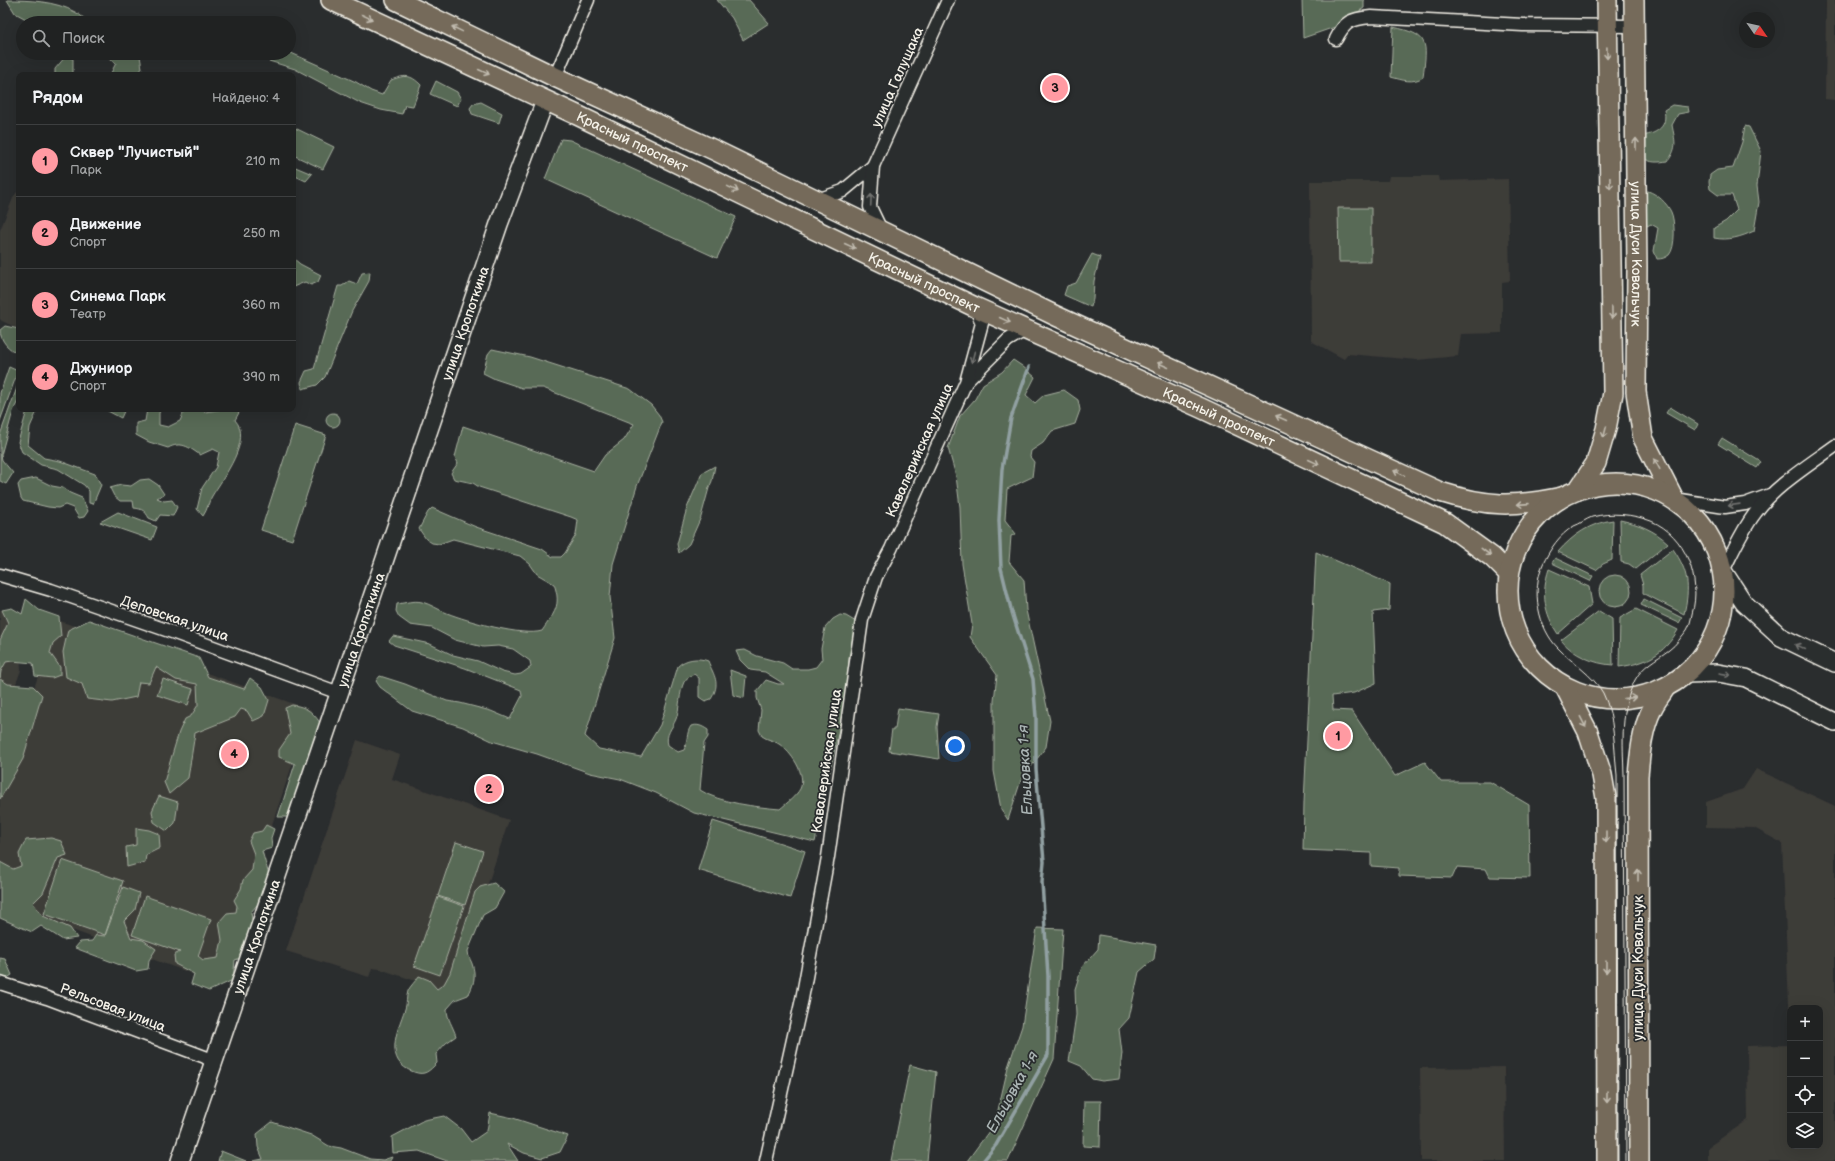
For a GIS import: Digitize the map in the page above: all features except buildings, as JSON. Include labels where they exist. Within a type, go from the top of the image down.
[{"type":"main road","name":"Красный проспект","points":[[331,0],[704,175],[975,307],[1201,408],[1444,523],[1492,557],[1509,574]]},
{"type":"main road","name":"Красный проспект","points":[[396,0],[714,150],[1054,315],[1440,492],[1476,502],[1502,505],[1532,503],[1610,483],[1617,483],[1644,486],[1674,499]]},
{"type":"main road","name":"улица Дуси Ковальчук","points":[[1570,494],[1596,463],[1606,429],[1613,393],[1607,0]]},
{"type":"main road","name":"улица Дуси Ковальчук","points":[[1634,0],[1637,251],[1636,392],[1643,438],[1674,499]]},
{"type":"main road","points":[[545,101],[555,76]]},
{"type":"main road","name":"улица Кропоткина","points":[[180,1161],[499,224],[545,101]]},
{"type":"main road","points":[[704,175],[714,150]]},
{"type":"main road","points":[[1570,494],[1542,512],[1527,530],[1516,551],[1509,574],[1508,601],[1514,627],[1526,651],[1543,672],[1565,687],[1598,698],[1633,698],[1666,688],[1686,674],[1705,653],[1718,628],[1724,600],[1723,571]]},
{"type":"main road","points":[[1674,499],[1697,518],[1714,543],[1723,571],[1744,603],[1781,637],[1835,663]]},
{"type":"main road","points":[[1686,674],[1718,673],[1746,678],[1835,722]]},
{"type":"main road","points":[[1565,687],[1588,732],[1602,775],[1606,798],[1607,1161]]},
{"type":"main road","name":"улица Дуси Ковальчук","points":[[1639,1161],[1638,776],[1640,751],[1646,727],[1652,709],[1666,688]]},
{"type":"street","points":[[555,76],[588,0]]},
{"type":"street","name":"улица Галущака","points":[[873,166],[948,0]]},
{"type":"street","points":[[1336,39],[1342,28],[1353,19],[1371,17],[1523,25],[1607,27],[1635,26]]},
{"type":"street","points":[[817,200],[843,191],[873,166]]},
{"type":"street","points":[[873,166],[870,207],[882,232]]},
{"type":"street","points":[[966,382],[982,323],[975,307]]},
{"type":"street","points":[[966,382],[1008,340],[1025,330]]},
{"type":"street","name":"Кавалерийская улица","points":[[766,1161],[802,1000],[828,857],[862,620],[876,577],[891,549],[966,382]]},
{"type":"street","points":[[1723,571],[1745,528],[1756,511],[1771,494],[1835,446]]},
{"type":"street","points":[[1674,499],[1725,507],[1745,504],[1771,494]]},
{"type":"street","name":"Деповская улица","points":[[0,575],[51,590],[339,692]]},
{"type":"street","name":"Рельсовая улица","points":[[0,983],[47,998],[214,1062]]},
{"type":"shaded area","points":[[1826,0],[1835,0],[1835,100],[1825,99]]},
{"type":"shaded area","points":[[1389,176],[1438,176],[1439,181],[1508,179],[1510,281],[1502,282],[1502,333],[1461,334],[1458,356],[1417,360],[1348,354],[1344,359],[1311,341],[1310,181],[1388,181]]},
{"type":"shaded area","points":[[16,194],[16,328],[0,319],[0,230]]},
{"type":"shaded area","points":[[0,610],[18,616],[21,670],[0,727]]},
{"type":"shaded area","points":[[57,620],[311,710],[218,983],[0,904],[0,789]]},
{"type":"shaded area","points":[[357,740],[400,755],[392,779],[509,820],[452,993],[380,969],[372,968],[369,977],[286,951]]},
{"type":"shaded area","points":[[1756,769],[1835,806],[1835,1161],[1708,1161],[1708,1147],[1748,1120],[1747,1046],[1787,1045],[1787,1149],[1823,1149],[1823,1005],[1789,1005],[1782,843],[1754,828],[1706,827],[1706,802],[1743,789]]},
{"type":"shaded area","points":[[1504,1067],[1505,1161],[1421,1161],[1420,1068]]},
{"type":"green space","points":[[7,0],[50,3],[67,8],[81,16],[20,16],[15,13]]},
{"type":"green space","points":[[717,0],[749,0],[769,23],[743,40],[732,18]]},
{"type":"green space","points":[[1302,0],[1364,0],[1364,8],[1335,27],[1303,38]]},
{"type":"green space","points":[[1393,27],[1414,33],[1420,37],[1423,42],[1425,56],[1423,77],[1407,81],[1391,77]]},
{"type":"green space","points":[[296,55],[382,95],[391,80],[400,77],[410,77],[421,85],[413,106],[405,105],[402,114],[381,110],[360,103],[295,69],[268,60],[296,60]]},
{"type":"green space","points":[[63,60],[73,60],[73,72],[55,72],[55,69]]},
{"type":"green space","points":[[112,60],[141,60],[142,68],[140,72],[112,72],[116,63]]},
{"type":"green space","points":[[436,81],[457,92],[461,99],[457,106],[430,94]]},
{"type":"green space","points":[[481,102],[502,113],[499,123],[472,114],[470,108],[473,104]]},
{"type":"green space","points":[[1672,105],[1688,107],[1689,112],[1678,114],[1672,125],[1675,140],[1673,152],[1668,161],[1649,161],[1643,157],[1643,136],[1653,133],[1661,128],[1665,120],[1664,110]]},
{"type":"green space","points":[[1745,126],[1749,127],[1761,151],[1757,186],[1759,202],[1754,231],[1734,238],[1714,238],[1714,228],[1726,221],[1737,210],[1732,195],[1718,195],[1710,189],[1710,175],[1717,170],[1733,168],[1742,142]]},
{"type":"green space","points":[[296,128],[334,147],[323,169],[296,156]]},
{"type":"green space","points":[[561,139],[570,140],[736,217],[717,258],[545,179]]},
{"type":"green space","points":[[296,167],[312,174],[306,181],[296,176]]},
{"type":"green space","points":[[1648,191],[1655,194],[1664,202],[1672,216],[1674,227],[1673,246],[1669,255],[1662,259],[1657,259],[1654,251],[1658,228],[1651,224],[1647,226],[1642,224],[1642,192]]},
{"type":"green space","points":[[1338,208],[1371,208],[1371,262],[1339,262]]},
{"type":"green space","points":[[1092,254],[1100,257],[1094,281],[1091,307],[1064,295],[1067,286],[1076,283]]},
{"type":"green space","points":[[296,261],[321,275],[318,282],[311,285],[305,282],[296,286]]},
{"type":"green space","points":[[370,272],[369,281],[352,311],[325,377],[317,385],[302,389],[301,382],[306,371],[314,369],[338,286],[342,286],[349,281],[357,284],[362,273]]},
{"type":"green space","points":[[5,326],[16,328],[16,352],[3,341],[0,330]]},
{"type":"green space","points":[[492,349],[530,357],[630,389],[651,405],[659,415],[662,422],[637,486],[613,564],[610,597],[615,638],[585,736],[599,749],[641,757],[660,725],[678,666],[692,659],[708,661],[716,680],[716,688],[714,693],[711,699],[705,701],[699,697],[699,678],[694,674],[686,679],[681,691],[676,719],[667,738],[668,745],[678,752],[684,750],[691,726],[698,725],[704,727],[708,730],[708,737],[704,743],[700,790],[717,798],[728,801],[750,806],[780,809],[800,789],[802,783],[800,770],[793,758],[784,748],[762,736],[759,730],[761,710],[757,698],[757,691],[766,680],[778,684],[784,684],[765,672],[750,670],[740,660],[736,651],[745,650],[757,656],[783,663],[792,669],[808,669],[816,667],[822,659],[821,649],[825,628],[833,619],[840,615],[846,616],[856,622],[849,657],[847,691],[815,842],[694,813],[656,793],[620,779],[590,773],[537,754],[492,741],[463,727],[412,711],[380,687],[376,681],[380,676],[405,684],[447,701],[491,711],[510,719],[522,696],[521,690],[465,668],[394,645],[389,641],[393,636],[430,644],[453,655],[478,661],[502,672],[515,675],[521,674],[531,667],[530,661],[513,649],[498,646],[483,647],[455,640],[432,628],[410,625],[399,617],[396,611],[397,604],[419,601],[447,613],[481,624],[522,632],[542,631],[556,609],[557,598],[554,584],[537,574],[530,564],[520,556],[453,539],[439,544],[432,543],[426,539],[419,529],[428,512],[432,508],[476,527],[542,549],[553,557],[561,557],[576,535],[578,520],[479,487],[473,483],[454,479],[451,473],[458,463],[455,457],[463,426],[594,471],[605,455],[624,440],[634,424],[543,388],[522,388],[495,379],[483,373],[488,354]]},
{"type":"green space","points":[[1013,360],[1035,377],[1026,395],[1035,403],[1044,395],[1064,390],[1078,400],[1080,410],[1075,424],[1052,431],[1043,443],[1031,451],[1030,457],[1034,462],[1032,477],[1007,489],[1005,520],[1016,534],[1011,536],[1009,562],[1024,580],[1026,610],[1050,721],[1046,747],[1021,780],[1008,820],[1001,809],[994,771],[994,701],[997,675],[970,637],[972,624],[962,564],[960,507],[956,476],[948,448],[960,416],[975,399],[983,384],[1002,372]]},
{"type":"green space","points":[[9,367],[16,370],[16,377],[0,421],[0,393]]},
{"type":"green space","points":[[16,390],[16,405],[1,455],[2,460],[13,473],[6,484],[0,481],[0,435]]},
{"type":"green space","points":[[1670,407],[1698,424],[1695,430],[1666,413]]},
{"type":"green space","points":[[26,412],[37,412],[30,427],[28,445],[44,458],[60,461],[95,474],[101,485],[93,504],[89,503],[89,491],[84,485],[58,469],[41,465],[22,452],[18,442]]},
{"type":"green space","points":[[110,412],[124,412],[121,418]]},
{"type":"green space","points":[[146,412],[160,412],[159,425],[168,427],[180,421],[184,412],[239,412],[235,420],[240,428],[241,437],[239,448],[229,469],[211,498],[203,516],[197,509],[202,488],[216,467],[219,452],[213,449],[200,455],[185,446],[177,445],[168,448],[149,442],[136,435],[136,423],[145,421]]},
{"type":"green space","points":[[330,413],[336,413],[340,417],[340,423],[336,427],[330,427],[326,423],[326,417]]},
{"type":"green space","points":[[295,425],[326,435],[292,540],[261,530]]},
{"type":"green space","points":[[1722,438],[1761,462],[1757,468],[1718,444]]},
{"type":"green space","points":[[715,466],[701,517],[689,544],[679,553],[677,544],[687,508],[702,473]]},
{"type":"green space","points":[[36,478],[52,486],[63,488],[82,498],[88,511],[84,517],[79,518],[73,508],[65,505],[58,508],[23,501],[18,485],[21,481]]},
{"type":"green space","points":[[149,479],[158,485],[164,494],[157,498],[164,501],[172,500],[177,507],[173,516],[160,515],[156,521],[149,518],[140,509],[134,508],[133,501],[120,501],[114,496],[110,488],[121,485],[131,486],[140,480]]},
{"type":"green space","points":[[118,512],[157,527],[152,540],[100,522]]},
{"type":"green space","points":[[1613,520],[1612,560],[1603,564],[1596,570],[1558,552],[1582,531],[1597,524]]},
{"type":"green space","points":[[1620,520],[1634,523],[1646,528],[1657,534],[1668,543],[1636,569],[1629,564],[1621,562]]},
{"type":"green space","points":[[1673,549],[1682,565],[1687,580],[1687,596],[1684,614],[1643,593],[1643,585],[1640,575]]},
{"type":"green space","points":[[1316,552],[1390,584],[1389,610],[1373,612],[1376,683],[1354,693],[1332,696],[1333,710],[1352,711],[1395,776],[1425,762],[1441,782],[1490,782],[1529,805],[1530,878],[1490,877],[1486,869],[1457,867],[1452,878],[1399,876],[1399,868],[1371,866],[1371,853],[1303,850]]},
{"type":"green space","points":[[1555,558],[1593,576],[1590,581],[1552,563]]},
{"type":"green space","points":[[1549,569],[1589,587],[1592,604],[1558,634],[1553,626],[1545,603],[1545,586]]},
{"type":"green space","points":[[1612,575],[1618,575],[1628,582],[1631,591],[1630,597],[1624,604],[1618,607],[1612,607],[1602,600],[1599,594],[1599,588],[1606,578]]},
{"type":"green space","points":[[26,599],[39,610],[59,617],[61,636],[53,643],[50,653],[60,667],[60,675],[52,678],[35,676],[33,663],[12,661],[6,662],[1,671],[0,678],[0,640],[8,623],[2,610],[12,608],[22,614]]},
{"type":"green space","points":[[1644,599],[1682,618],[1679,623],[1641,605]]},
{"type":"green space","points":[[1636,609],[1678,630],[1660,652],[1638,663],[1619,667],[1620,618]]},
{"type":"green space","points":[[1599,611],[1612,619],[1613,665],[1599,663],[1584,658],[1561,640]]},
{"type":"green space","points":[[89,620],[199,658],[208,677],[244,689],[250,678],[262,687],[269,700],[264,716],[253,721],[247,711],[241,709],[235,717],[195,733],[188,778],[169,794],[164,782],[179,732],[185,719],[191,716],[198,705],[197,684],[176,680],[156,667],[149,683],[139,682],[136,697],[112,702],[87,699],[82,684],[66,677],[63,652],[68,630]]},
{"type":"green space","points":[[730,670],[746,676],[744,698],[733,695]]},
{"type":"green space","points":[[0,679],[8,684],[33,686],[42,695],[23,759],[0,799]]},
{"type":"green space","points":[[163,679],[193,689],[188,705],[157,695]]},
{"type":"green space","points":[[292,705],[304,708],[313,714],[327,734],[288,817],[278,817],[295,764],[279,757],[279,750],[290,734],[285,708]]},
{"type":"green space","points":[[898,708],[939,714],[937,727],[939,759],[889,751],[892,729],[895,729]]},
{"type":"green space","points":[[159,796],[178,802],[175,823],[167,831],[154,822],[152,811]]},
{"type":"green space","points":[[713,821],[805,851],[790,898],[698,870]]},
{"type":"green space","points":[[266,825],[274,829],[271,838],[272,848],[262,851],[270,878],[270,884],[265,895],[251,912],[254,935],[249,955],[235,960],[233,980],[209,991],[191,984],[194,974],[175,964],[174,955],[180,952],[132,935],[145,896],[211,919],[198,956],[203,960],[218,958],[222,940],[219,922],[227,913],[236,912],[237,906],[234,900],[241,889],[243,880],[252,870],[254,854],[249,841],[253,833],[262,831]]},
{"type":"green space","points":[[136,828],[149,830],[159,834],[160,848],[146,855],[145,862],[127,867],[126,847],[136,845]]},
{"type":"green space","points":[[51,838],[61,841],[67,855],[58,858],[43,893],[33,903],[43,916],[70,928],[77,938],[63,940],[41,926],[32,932],[0,918],[0,862],[13,869],[21,866],[19,854],[26,840]]},
{"type":"green space","points":[[456,842],[483,851],[465,905],[438,896]]},
{"type":"green space","points":[[62,860],[123,881],[105,935],[44,914]]},
{"type":"green space","points":[[494,883],[504,892],[495,908],[483,915],[468,951],[474,971],[474,982],[468,995],[455,1000],[447,1009],[449,1019],[456,1036],[446,1043],[436,1054],[437,1063],[432,1068],[424,1073],[414,1072],[404,1067],[398,1061],[395,1053],[396,1036],[406,1007],[408,991],[419,976],[429,980],[437,989],[444,984],[450,973],[475,892],[480,887]]},
{"type":"green space","points":[[123,887],[139,893],[135,910],[124,921],[131,938],[143,940],[156,949],[149,960],[148,969],[136,971],[75,948],[80,942],[92,941],[96,935],[105,936]]},
{"type":"green space","points":[[438,897],[464,906],[440,975],[414,966]]},
{"type":"green space","points":[[1037,928],[1063,929],[1054,1059],[1008,1161],[967,1161],[995,1123],[1008,1067],[1022,1026]]},
{"type":"green space","points":[[1099,935],[1156,945],[1154,959],[1139,972],[1129,1018],[1119,1029],[1122,1053],[1119,1079],[1102,1081],[1092,1079],[1081,1066],[1069,1061],[1076,1015],[1075,989],[1082,967],[1098,949]]},
{"type":"green space","points":[[0,958],[5,959],[12,975],[4,980],[0,978]]},
{"type":"green space","points":[[910,1065],[936,1072],[927,1161],[891,1161]]},
{"type":"green space","points":[[1084,1101],[1101,1101],[1100,1147],[1083,1146]]},
{"type":"green space","points":[[490,1113],[513,1118],[568,1136],[560,1152],[542,1158],[524,1153],[507,1144],[518,1161],[447,1161],[419,1151],[393,1153],[392,1137],[424,1120],[444,1116],[461,1129],[471,1142],[487,1131]]},
{"type":"green space","points":[[272,1122],[311,1135],[329,1146],[341,1148],[370,1159],[383,1160],[392,1157],[390,1161],[253,1161],[263,1159],[258,1147],[257,1134]]},
{"type":"green space","points":[[221,1151],[246,1161],[218,1161]]},
{"type":"waterway","name":"Ельцовка 1-я","points":[[983,1161],[996,1145],[1048,1055],[1048,976],[1042,882],[1044,862],[1036,769],[1036,717],[1033,679],[1011,609],[1001,568],[999,520],[1002,469],[1011,418],[1029,367]]},
{"type":"tram line","points":[[1618,1161],[1617,775],[1612,723],[1607,702],[1594,680],[1564,654],[1551,640],[1541,619],[1537,597],[1539,574],[1549,553],[1559,538],[1574,526],[1590,518],[1599,515],[1614,514],[1629,515],[1651,521],[1674,537],[1688,560],[1693,573],[1695,587],[1695,601],[1687,630],[1672,648],[1642,670],[1638,675],[1630,691],[1625,715],[1623,739],[1626,1161]]},
{"type":"place","name":"Синема Парк","points":[[1055,88]]},
{"type":"place","name":"Сквер \"Лучистый\"","points":[[1338,736]]},
{"type":"place","name":"Джуниор","points":[[234,754]]},
{"type":"place","name":"Движение","points":[[489,789]]}]
